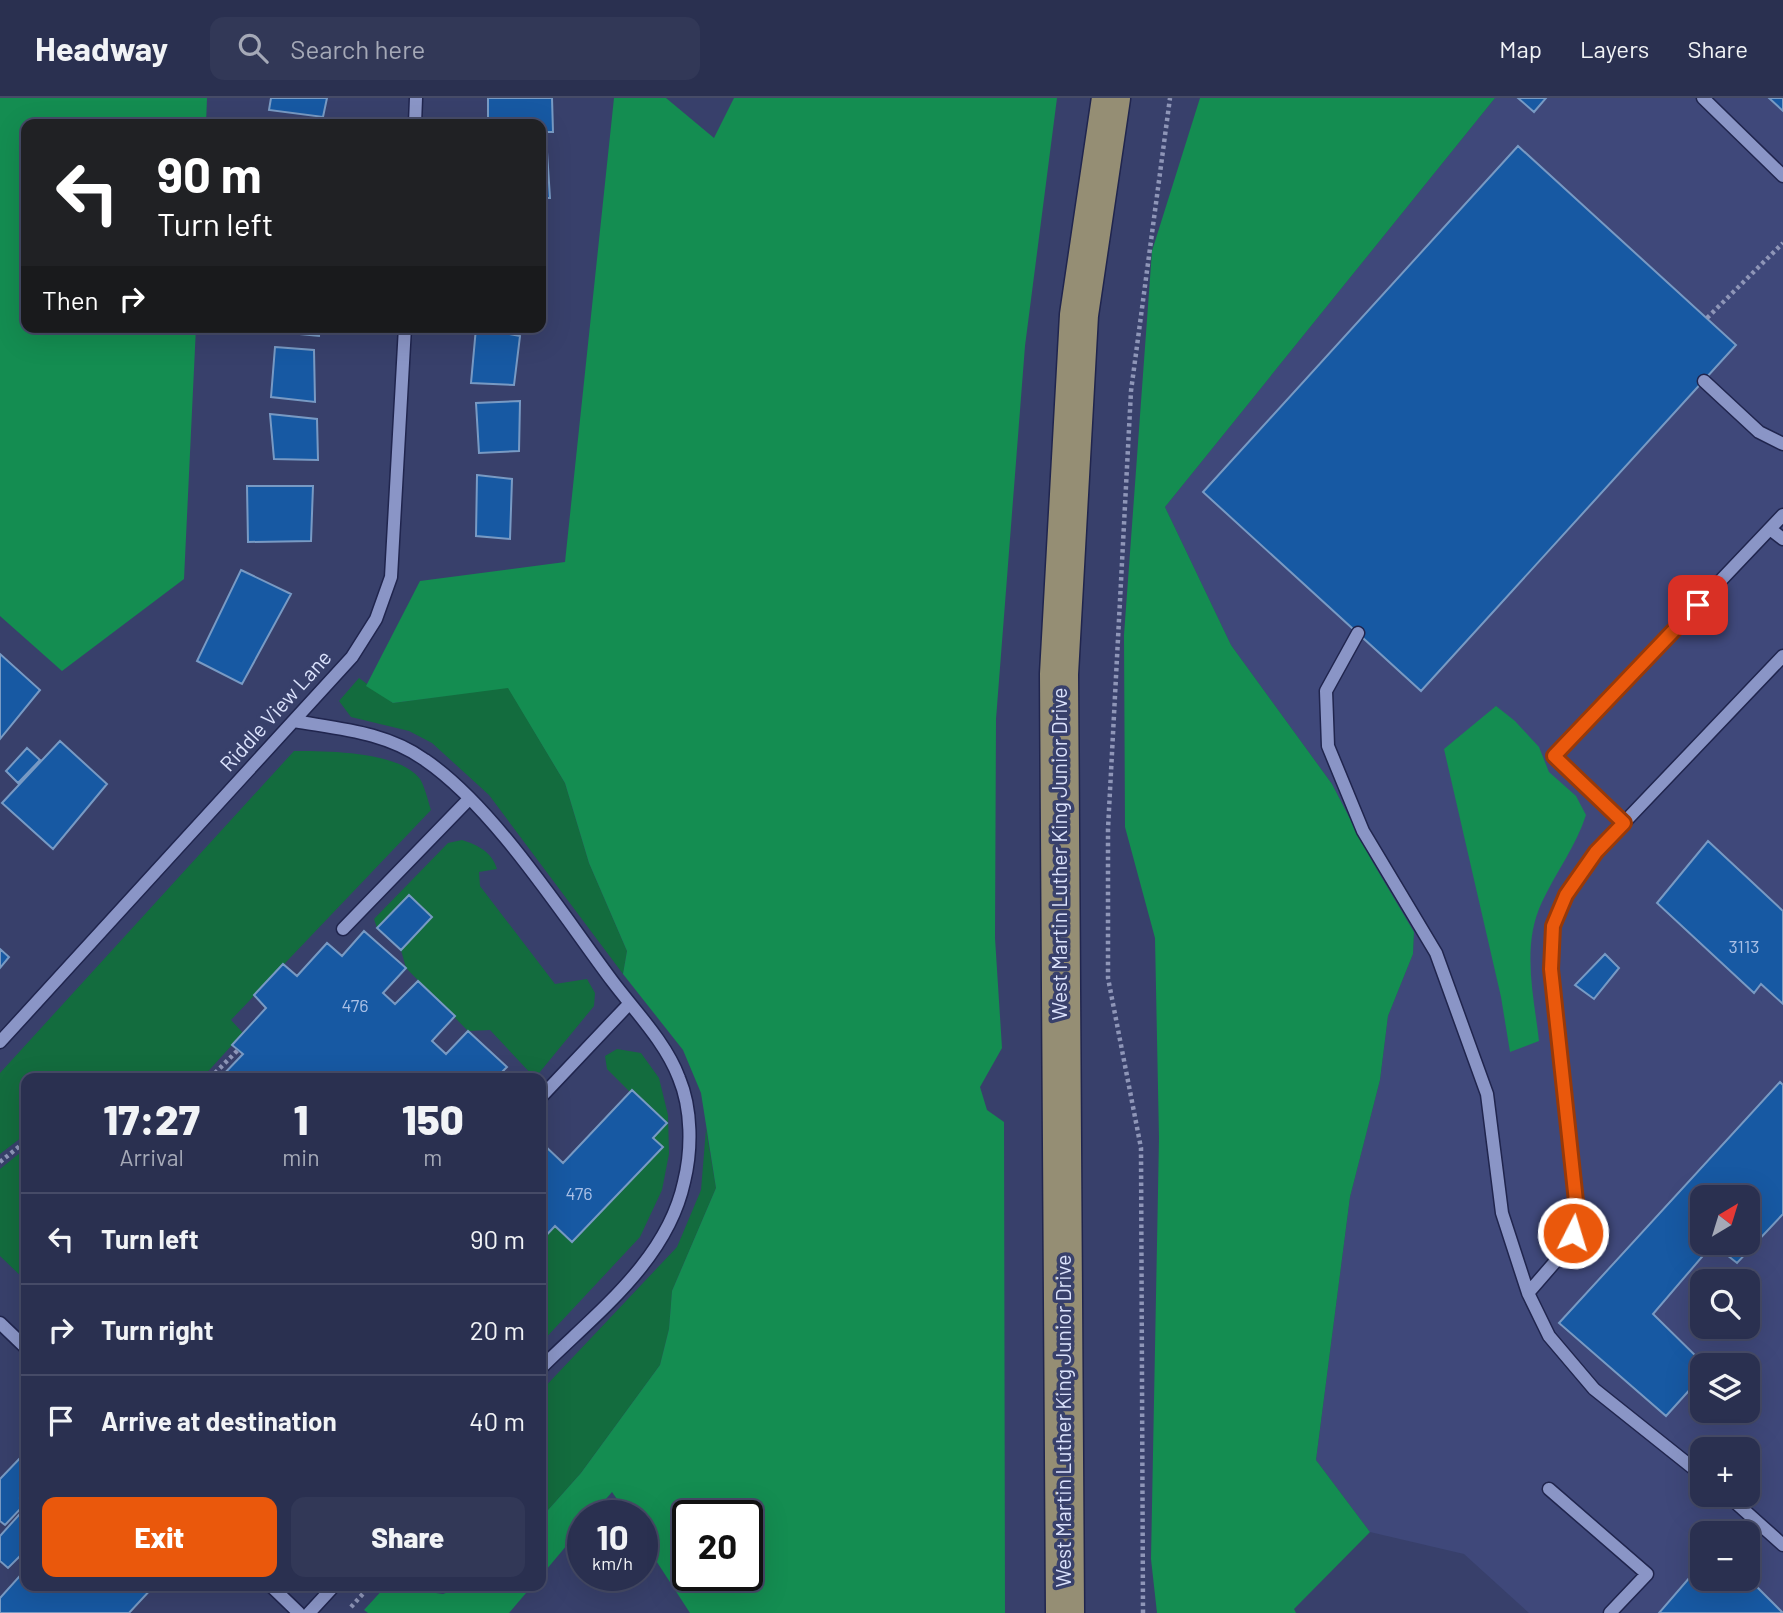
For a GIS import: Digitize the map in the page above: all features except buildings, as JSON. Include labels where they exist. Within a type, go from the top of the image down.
[{"type":"main road","name":"West Martin Luther King Junior Drive","points":[[1065,1613],[1059,674],[1079,315],[1111,98]]},
{"type":"street","points":[[415,119],[416,98]]},
{"type":"street","points":[[1703,98],[1783,176]]},
{"type":"street","name":"Riddle View Lane","points":[[0,1042],[352,657],[376,620],[391,577],[405,333]]},
{"type":"street","points":[[1703,381],[1759,432],[1783,444]]},
{"type":"street","points":[[1624,823],[1554,756],[1783,515]]},
{"type":"street","points":[[1770,529],[1783,539]]},
{"type":"street","points":[[1358,633],[1326,691],[1328,746],[1363,831],[1436,953],[1487,1094],[1502,1213],[1528,1293],[1549,1336],[1594,1389],[1690,1466]]},
{"type":"street","points":[[1528,1293],[1568,1247],[1578,1220],[1551,969],[1553,926],[1566,895],[1596,852],[1783,656]]},
{"type":"street","points":[[294,721],[373,734],[424,759],[469,799],[501,835],[629,1004],[679,1076],[687,1104],[689,1132],[685,1181],[666,1232],[649,1260],[546,1363]]},
{"type":"street","points":[[343,929],[469,799]]},
{"type":"street","points":[[546,1092],[629,1004]]},
{"type":"street","points":[[0,1323],[21,1343]]},
{"type":"street","points":[[1549,1489],[1647,1574],[1610,1613]]},
{"type":"street","points":[[1741,1507],[1783,1545]]},
{"type":"street","points":[[276,1591],[299,1613]]},
{"type":"street","points":[[309,1613],[329,1591]]},
{"type":"path","points":[[1143,1613],[1141,1148],[1108,978],[1108,829],[1131,391],[1170,98]]},
{"type":"path","points":[[1707,318],[1783,243]]},
{"type":"path","points":[[215,1073],[238,1050]]},
{"type":"path","points":[[0,1162],[21,1145]]},
{"type":"path","points":[[351,1607],[365,1591]]},
{"type":"shaded area","points":[[1495,98],[1783,98],[1783,1613],[1529,1613],[1464,1554],[1370,1532],[1316,1460],[1350,1197],[1380,1080],[1388,1016],[1413,954],[1414,932],[1372,861],[1332,784],[1231,645],[1165,507]]},
{"type":"green space","points":[[0,98],[207,98],[206,119],[21,119],[21,333],[196,333],[184,579],[62,671],[0,616]]},
{"type":"green space","points":[[614,98],[666,98],[714,138],[734,98],[1057,98],[1025,346],[996,719],[995,938],[1002,1048],[980,1087],[987,1110],[1004,1122],[1005,1613],[690,1613],[676,1591],[763,1591],[763,1500],[672,1500],[672,1585],[658,1564],[658,1500],[618,1500],[612,1492],[605,1500],[567,1500],[567,1545],[546,1570],[546,1512],[581,1473],[660,1365],[669,1329],[672,1291],[716,1188],[701,1093],[683,1050],[623,974],[627,951],[589,863],[565,783],[508,688],[393,703],[366,686],[420,581],[565,562]]},
{"type":"green space","points":[[1200,98],[1495,98],[1165,507],[1231,645],[1332,784],[1372,861],[1414,932],[1413,954],[1388,1016],[1380,1080],[1350,1197],[1316,1460],[1370,1532],[1294,1609],[1296,1613],[1157,1613],[1151,1559],[1159,1138],[1155,938],[1125,827],[1124,635],[1152,251]]},
{"type":"green space","points":[[359,678],[393,703],[508,687],[565,783],[589,863],[627,951],[623,974],[489,795],[432,743],[409,731],[351,717],[339,701]]},
{"type":"green space","points":[[1496,706],[1515,721],[1539,747],[1549,772],[1576,796],[1586,815],[1542,902],[1532,936],[1532,989],[1539,1041],[1510,1052],[1501,997],[1444,749]]},
{"type":"green space","points":[[294,751],[361,754],[379,758],[410,770],[420,779],[431,810],[231,1020],[243,1033],[207,1073],[21,1073],[21,1138],[0,1154],[0,1073]]},
{"type":"green space","points":[[462,840],[479,847],[492,858],[497,869],[479,872],[480,886],[555,984],[587,979],[595,993],[594,1006],[539,1073],[530,1073],[490,1030],[468,1031],[406,968],[401,950],[432,917],[409,895],[377,928],[374,919],[448,843]]},
{"type":"green space","points":[[617,1049],[641,1053],[659,1078],[668,1115],[669,1154],[662,1190],[640,1237],[546,1338],[546,1236],[555,1226],[573,1242],[662,1147],[653,1138],[632,1090],[630,1092],[607,1069],[605,1056]]},
{"type":"green space","points":[[706,1129],[716,1188],[672,1291],[669,1329],[660,1365],[581,1473],[546,1512],[546,1386],[677,1247],[701,1190]]},
{"type":"green space","points":[[21,1152],[21,1276],[0,1256],[0,1169]]},
{"type":"green space","points":[[381,1591],[443,1594],[451,1591],[528,1591],[509,1613],[368,1613],[364,1610]]},
{"type":"route","points":[[1573,1233],[1578,1220],[1551,969],[1553,926],[1566,895],[1596,852],[1624,823],[1554,756],[1698,605]]}]
